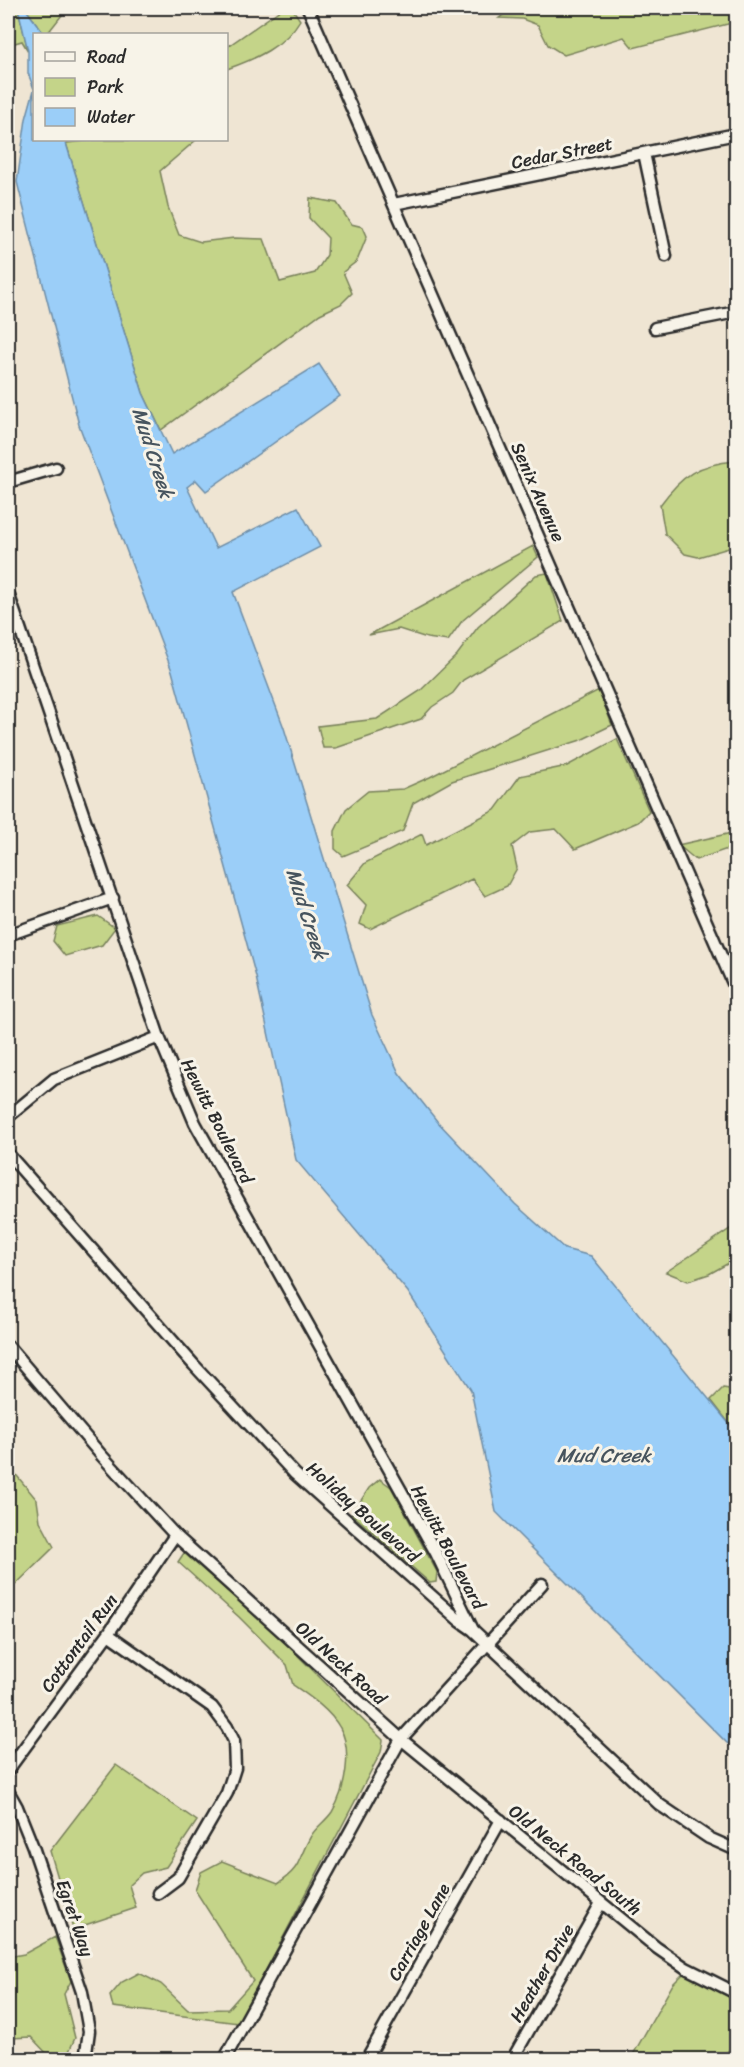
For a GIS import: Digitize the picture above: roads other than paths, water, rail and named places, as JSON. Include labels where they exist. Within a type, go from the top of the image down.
[{"type":"street","name":"Senix Avenue","points":[[308,8],[736,990]]},
{"type":"street","name":"Cedar Street","points":[[394,204],[736,134]]},
{"type":"street","points":[[644,153],[666,256]]},
{"type":"street","points":[[655,328],[736,312]]},
{"type":"street","points":[[8,482],[56,468]]},
{"type":"street","name":"Hewitt Boulevard","points":[[8,593],[159,1037],[195,1123],[435,1553],[473,1630]]},
{"type":"street","points":[[8,935],[113,898]]},
{"type":"street","points":[[8,1117],[54,1079],[159,1037]]},
{"type":"street","name":"Holiday Boulevard","points":[[8,1154],[194,1365],[295,1474],[473,1630],[660,1805],[709,1838],[736,1850]]},
{"type":"street","name":"Old Neck Road","points":[[8,1346],[102,1456],[176,1535],[401,1739]]},
{"type":"street","name":"Cottontail Run","points":[[8,1770],[108,1634],[176,1535]]},
{"type":"street","points":[[224,2060],[401,1739],[542,1584]]},
{"type":"street","points":[[108,1634],[212,1707],[234,1741],[235,1768],[226,1793],[178,1878],[158,1893]]},
{"type":"street","name":"Old Neck Road South","points":[[401,1739],[657,1948],[686,1968],[736,1993]]},
{"type":"street","name":"Egret Way","points":[[8,1791],[33,1847],[82,1992],[89,2031],[85,2060]]},
{"type":"street","name":"Carriage Lane","points":[[366,2060],[501,1820]]},
{"type":"street","name":"Heather Drive","points":[[512,2060],[601,1903]]},
{"type":"water","points":[[18,8],[25,8],[43,33],[33,33],[33,86],[28,73],[28,51]]},
{"type":"water","name":"Mud Creek","points":[[33,94],[33,141],[65,141],[143,393],[172,454],[319,364],[340,396],[206,491],[196,480],[187,487],[216,548],[298,507],[320,547],[233,592],[284,728],[372,1015],[399,1073],[437,1121],[515,1204],[565,1249],[591,1256],[736,1432],[736,1747],[727,1743],[496,1512],[471,1390],[408,1292],[296,1160],[256,977],[172,671],[79,425],[17,182],[26,119]]}]
